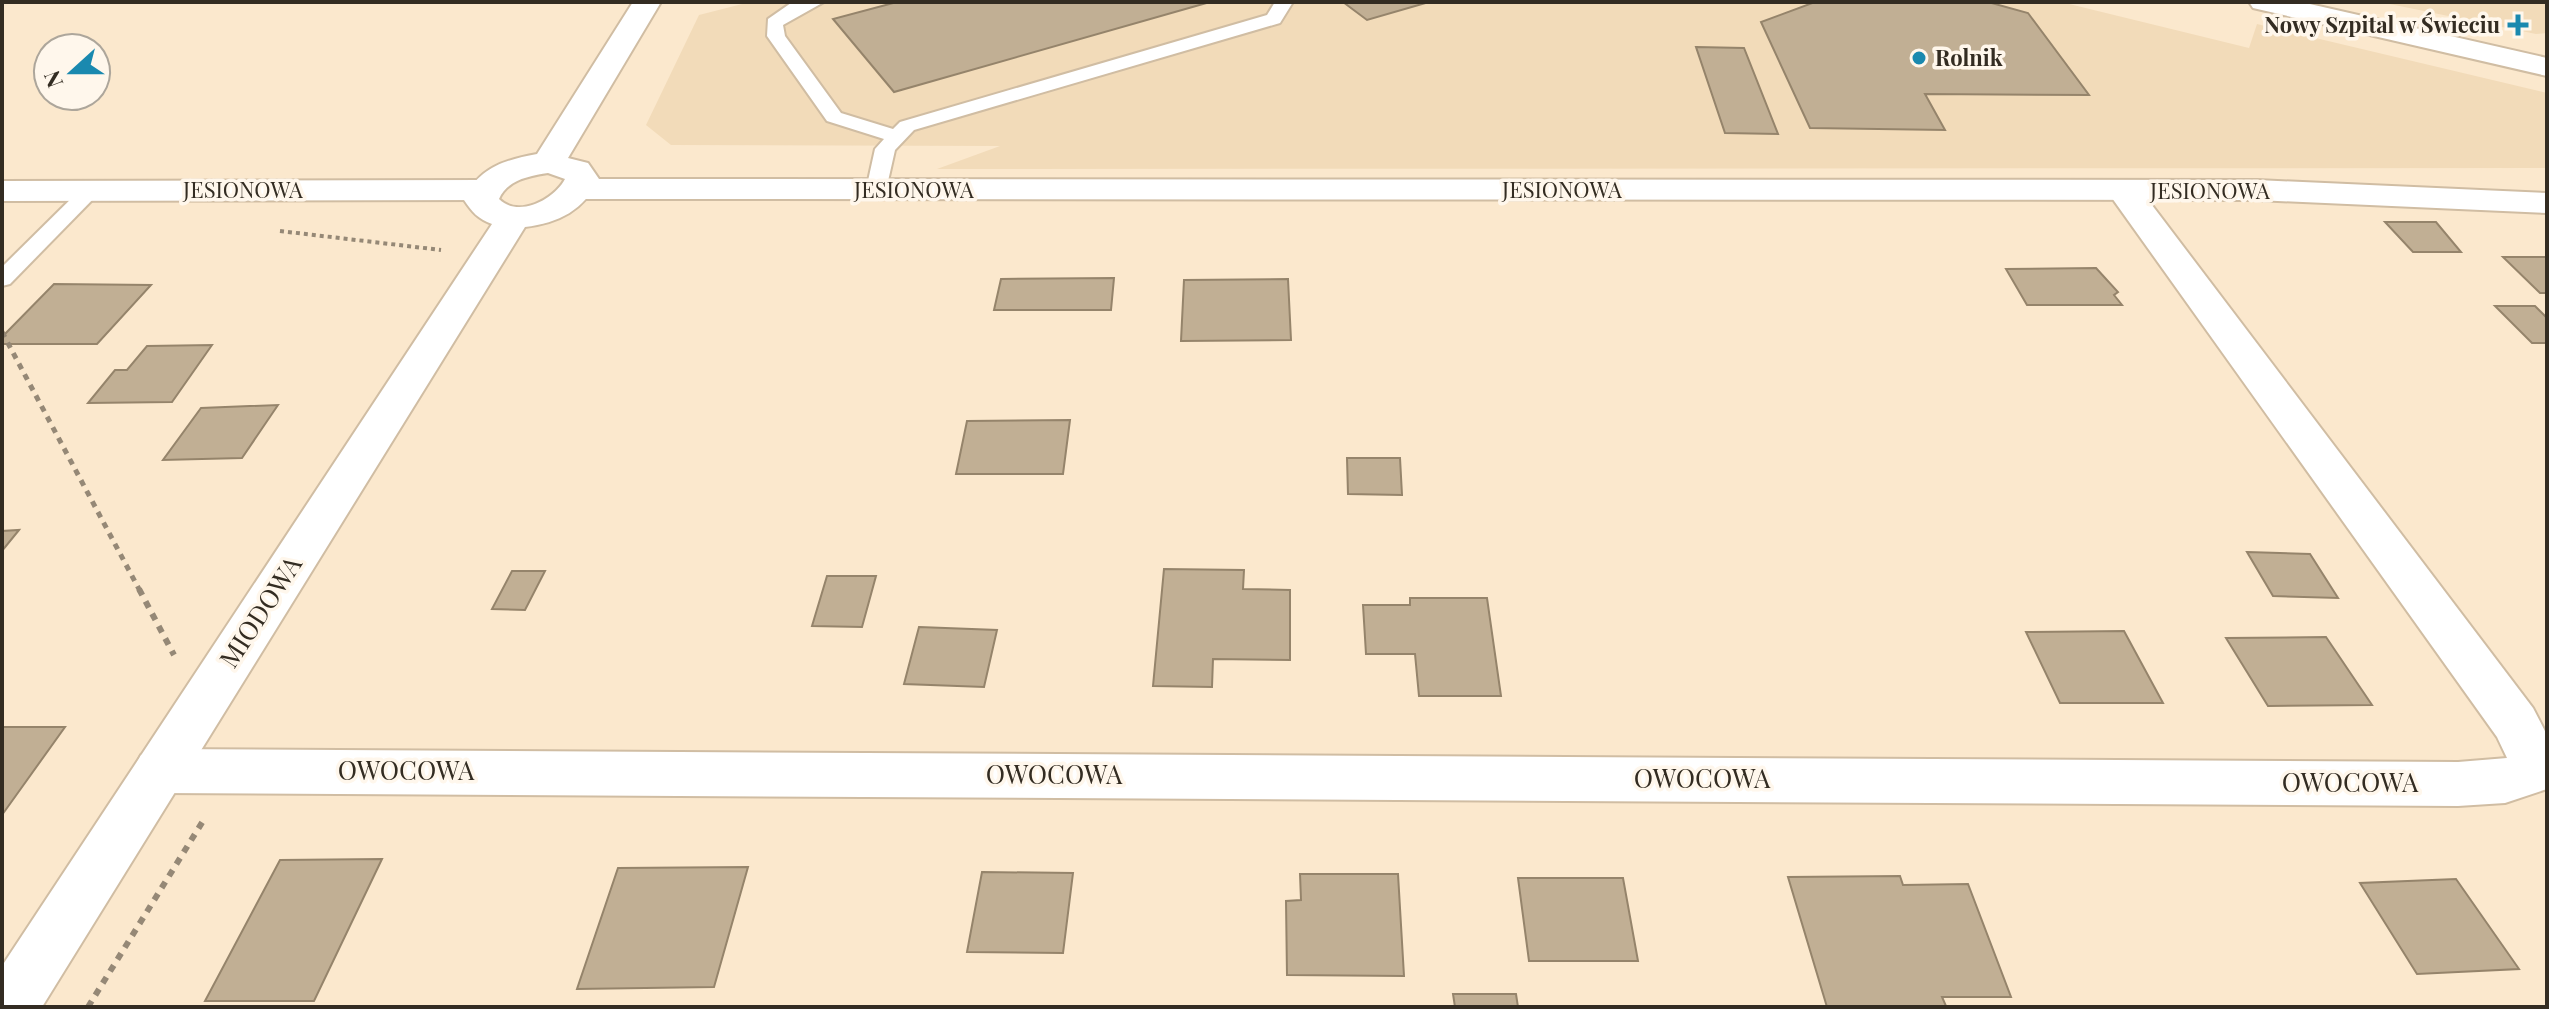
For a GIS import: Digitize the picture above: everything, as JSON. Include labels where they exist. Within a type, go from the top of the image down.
[{"type":"street","points":[[548,163],[647,2]]},
{"type":"street","points":[[2263,2],[2320,8],[2547,67]]},
{"type":"street","points":[[2500,56],[2547,61]]},
{"type":"street","points":[[499,204],[510,171],[548,163],[576,170],[582,179],[579,189]]},
{"type":"street","name":"JESIONOWA","points":[[2,191],[91,190],[499,204],[554,209],[579,189],[2257,190],[2546,203]]},
{"type":"street","name":"OWOCOWA","points":[[159,771],[2442,784],[2505,781],[2529,773],[2533,758],[2515,723],[2124,191]]},
{"type":"street","name":"MIODOWA","points":[[9,1007],[159,771],[499,204]]},
{"type":"lane","points":[[815,2],[797,7],[774,23],[776,36],[834,117],[897,137]]},
{"type":"lane","points":[[876,190],[885,149],[907,126],[1274,19],[1284,2]]},
{"type":"lane","points":[[2,279],[91,190]]},
{"type":"path","points":[[2,332],[177,660]]},
{"type":"path","points":[[88,1007],[235,770]]},
{"type":"shaded area","points":[[750,2],[2061,2],[2249,48],[2257,24],[2547,93],[2547,168],[937,169],[1000,146],[671,145],[646,125],[699,15]]},
{"type":"shaded area","name":"Nowy Szpital w Świeciu","points":[[2380,2],[2547,2],[2547,33],[2536,34]]},
{"type":"building","points":[[897,2],[1210,2],[894,92],[833,19]]},
{"type":"building","points":[[1343,2],[1429,2],[1367,20]]},
{"type":"building","name":"Rolnik","points":[[1815,2],[1988,2],[2028,13],[2089,95],[1925,94],[1945,130],[1810,128],[1761,22]]},
{"type":"building","points":[[1696,47],[1744,48],[1778,134],[1725,133]]},
{"type":"building","points":[[2385,222],[2436,222],[2461,252],[2413,252]]},
{"type":"building","points":[[2503,257],[2547,257],[2547,293],[2540,293]]},
{"type":"building","points":[[2096,268],[2118,292],[2114,295],[2122,305],[2027,305],[2006,269]]},
{"type":"building","points":[[1114,278],[1111,310],[994,310],[1001,279]]},
{"type":"building","points":[[1288,279],[1291,340],[1181,341],[1184,280]]},
{"type":"building","points":[[54,284],[151,285],[97,344],[2,344],[2,337]]},
{"type":"building","points":[[2495,306],[2535,306],[2547,318],[2547,343],[2532,343]]},
{"type":"building","points":[[212,345],[172,402],[88,403],[115,370],[127,370],[147,346]]},
{"type":"building","points":[[278,405],[242,458],[163,460],[201,408]]},
{"type":"building","points":[[1070,420],[1063,474],[956,474],[967,421]]},
{"type":"building","points":[[1347,458],[1400,458],[1402,495],[1348,494]]},
{"type":"building","points":[[19,530],[2,551],[2,531]]},
{"type":"building","points":[[2247,552],[2310,554],[2338,598],[2273,596]]},
{"type":"building","points":[[1164,569],[1244,570],[1243,589],[1290,590],[1290,660],[1213,659],[1212,687],[1153,686]]},
{"type":"building","points":[[512,571],[545,571],[525,610],[492,609]]},
{"type":"building","points":[[827,576],[876,576],[862,627],[812,626]]},
{"type":"building","points":[[1410,598],[1487,598],[1501,696],[1419,696],[1415,654],[1366,654],[1363,605],[1410,605]]},
{"type":"building","points":[[919,627],[997,630],[984,687],[904,684]]},
{"type":"building","points":[[2124,631],[2163,703],[2060,703],[2026,632]]},
{"type":"building","points":[[2326,637],[2372,705],[2268,706],[2226,638]]},
{"type":"building","points":[[2,727],[65,727],[2,815]]},
{"type":"building","points":[[382,859],[314,1001],[205,1001],[280,860]]},
{"type":"building","points":[[748,867],[714,987],[577,989],[618,868]]},
{"type":"building","points":[[982,872],[1073,873],[1063,953],[967,952]]},
{"type":"building","points":[[1300,874],[1398,874],[1404,976],[1287,975],[1286,901],[1301,900]]},
{"type":"building","points":[[1900,876],[1903,885],[1968,884],[2011,997],[1942,997],[1946,1006],[1827,1007],[1788,877]]},
{"type":"building","points":[[1518,878],[1623,878],[1638,961],[1529,961]]},
{"type":"building","points":[[2456,879],[2519,969],[2417,974],[2360,883]]},
{"type":"building","points":[[1453,994],[1516,994],[1518,1007],[1455,1007]]},
{"type":"place","name":"Nowy Szpital w Świeciu","points":[[2518,25]]},
{"type":"place","name":"Rolnik","points":[[1919,58]]}]
